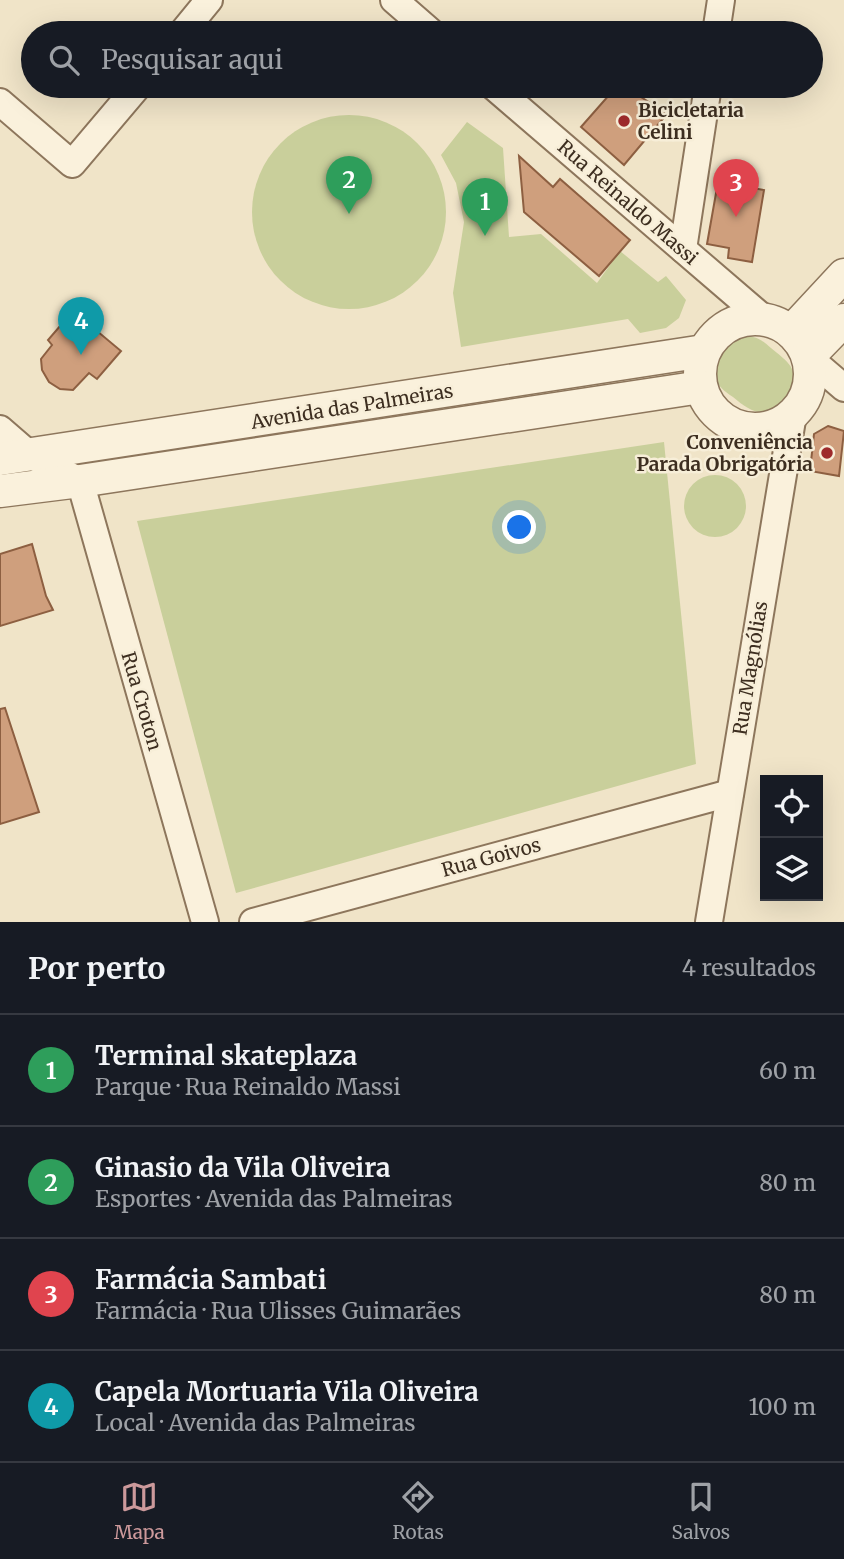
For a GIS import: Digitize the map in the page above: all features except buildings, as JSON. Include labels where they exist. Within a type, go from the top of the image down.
[{"type":"street","points":[[191,21],[209,0]]},
{"type":"street","points":[[394,0],[418,21]]},
{"type":"street","points":[[718,21],[721,0]]},
{"type":"street","points":[[0,102],[72,164],[128,98]]},
{"type":"street","name":"Rua Reinaldo Massi","points":[[507,98],[763,318]]},
{"type":"street","points":[[683,249],[706,98]]},
{"type":"street","points":[[800,344],[844,275]]},
{"type":"street","points":[[800,344],[810,372],[809,388],[793,414],[779,424],[763,429],[732,425],[717,415],[707,403],[699,375],[704,351],[713,336],[728,325],[745,318],[763,318],[778,323],[800,344],[844,388]]},
{"type":"street","points":[[800,344],[844,320]]},
{"type":"street","name":"Avenida das Palmeiras","points":[[15,457],[704,351]]},
{"type":"street","name":"Avenida das Palmeiras","points":[[0,491],[701,387]]},
{"type":"street","name":"Rua Magnólias","points":[[709,922],[793,414]]},
{"type":"street","points":[[0,429],[15,457],[80,481]]},
{"type":"street","name":"Rua Croton","points":[[80,481],[205,922]]},
{"type":"street","name":"Rua Goivos","points":[[253,922],[310,915],[730,793]]},
{"type":"green space","points":[[349,115],[386,123],[403,131],[417,144],[430,158],[438,175],[446,212],[438,249],[430,266],[417,280],[403,293],[386,301],[349,309],[312,301],[295,293],[281,280],[268,266],[260,249],[252,212],[260,175],[268,158],[281,144],[295,131],[312,123]]},
{"type":"green space","points":[[467,122],[503,148],[509,237],[541,234],[597,283],[620,251],[658,282],[666,276],[686,300],[679,318],[666,328],[640,333],[628,319],[461,347],[453,293],[464,222],[456,183],[441,155]]},
{"type":"green space","points":[[742,337],[760,340],[791,367],[794,383],[791,393],[785,403],[774,410],[761,412],[750,409],[724,391],[717,382],[714,367],[719,354],[729,343]]},
{"type":"green space","points":[[664,442],[696,764],[236,893],[137,521]]},
{"type":"green space","points":[[715,475],[727,477],[737,484],[744,494],[744,518],[737,528],[727,535],[715,537],[703,535],[693,528],[686,518],[684,506],[686,494],[693,484],[703,477]]},
{"type":"place","name":"Bicicletaria Celini","points":[[624,121]]},
{"type":"place","name":"Ginasio da Vila Oliveira","points":[[349,214]]},
{"type":"place","name":"Farmácia Sambati","points":[[736,217]]},
{"type":"place","name":"Terminal skateplaza","points":[[485,236]]},
{"type":"place","name":"Capela Mortuaria Vila Oliveira","points":[[81,355]]},
{"type":"place","name":"Conveniência Parada Obrigatória","points":[[827,453]]}]
